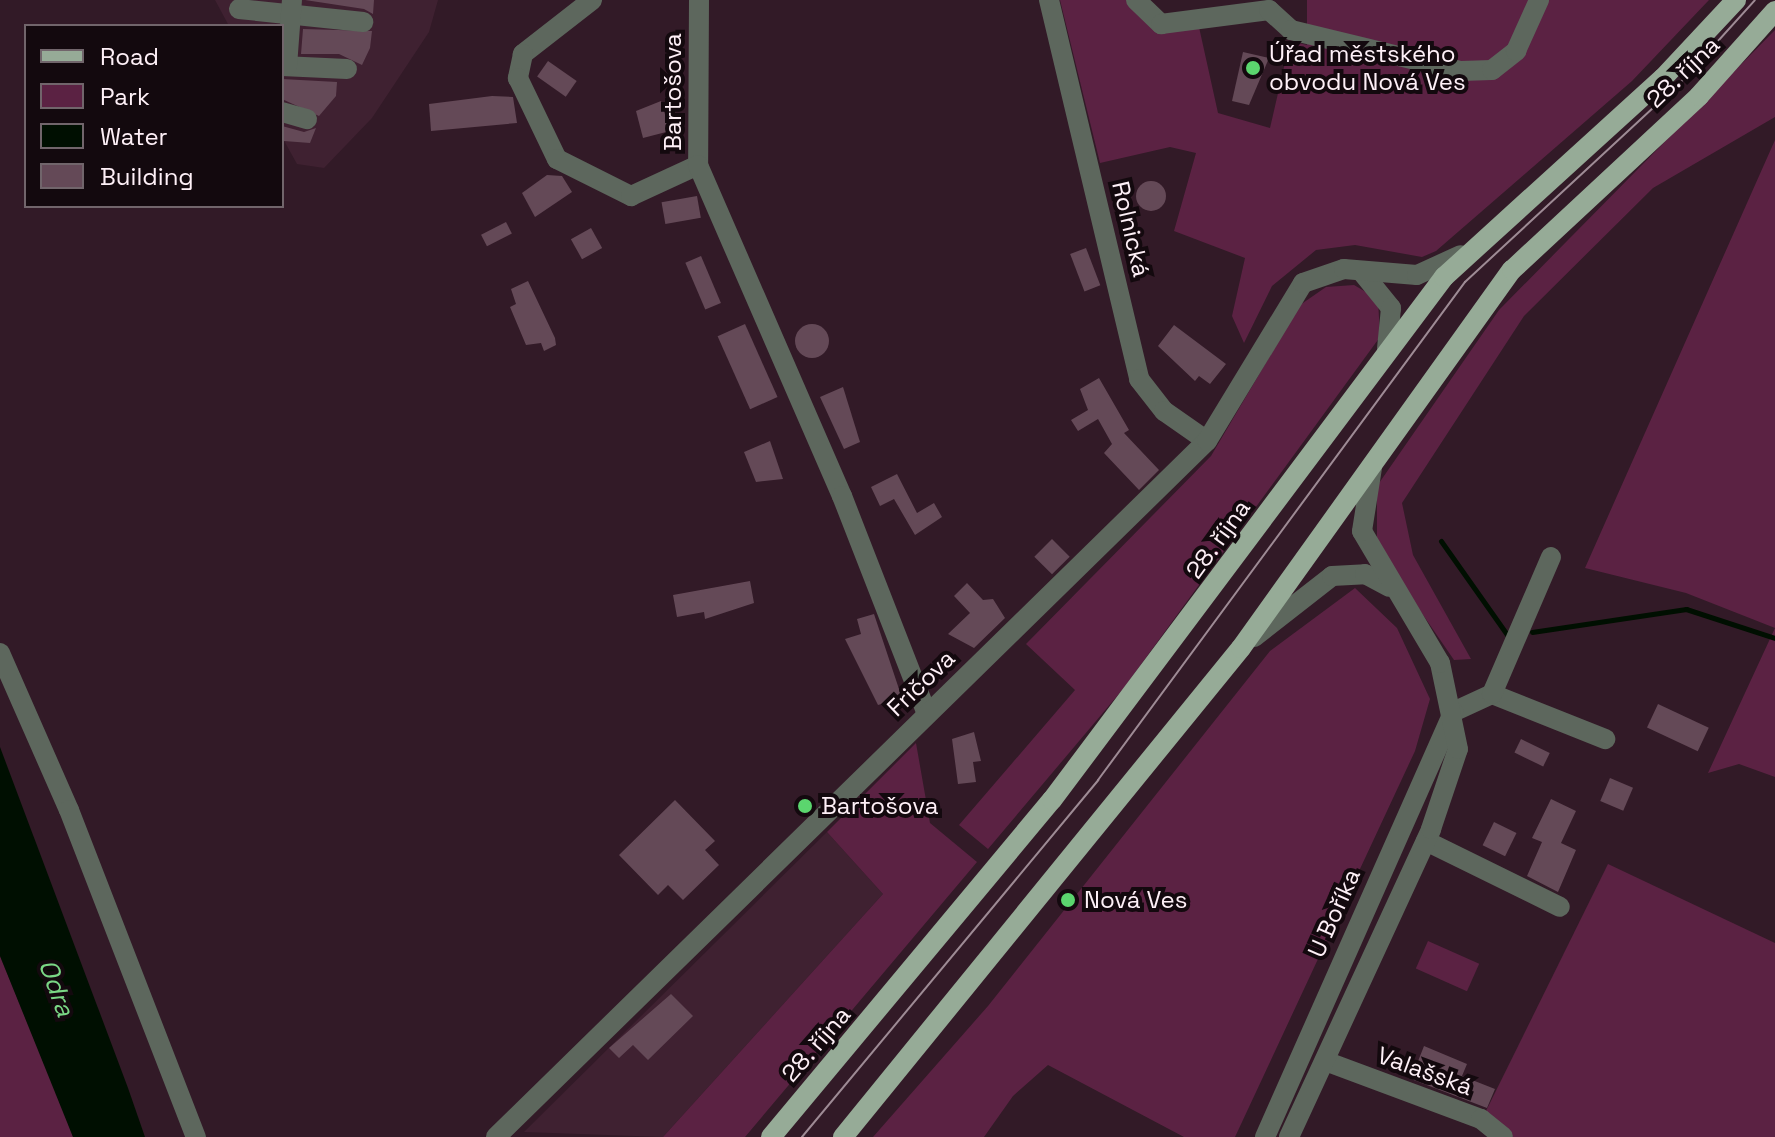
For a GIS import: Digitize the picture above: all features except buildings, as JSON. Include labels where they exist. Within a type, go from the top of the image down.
[{"type":"main road","name":"28. října","points":[[771,1137],[1060,790],[1387,349],[1465,253],[1663,78],[1736,0]]},
{"type":"main road","name":"28. října","points":[[843,1137],[1241,648],[1512,270],[1699,96],[1775,11]]},
{"type":"street","points":[[592,0],[523,54],[518,78],[557,159],[631,196],[698,165]]},
{"type":"street","name":"Bartošova","points":[[699,0],[698,165],[842,496],[927,714]]},
{"type":"street","name":"Rolnická","points":[[1049,0],[1139,379],[1164,411],[1207,441]]},
{"type":"street","points":[[1136,0],[1161,24],[1269,10],[1291,30],[1461,71],[1492,70],[1516,51],[1539,0]]},
{"type":"street","points":[[292,7],[285,66],[347,69]]},
{"type":"street","points":[[239,9],[292,7],[363,22]]},
{"type":"street","points":[[284,113],[307,119]]},
{"type":"street","name":"Fričova","points":[[496,1137],[1207,441],[1297,290],[1330,271],[1417,275],[1465,253]]},
{"type":"street","points":[[1361,271],[1390,304],[1387,349]]},
{"type":"street","points":[[1289,1137],[1429,835],[1458,749],[1453,712],[1440,663],[1393,589],[1362,531],[1372,468]]},
{"type":"street","points":[[1453,712],[1492,694],[1551,557]]},
{"type":"street","points":[[1241,648],[1332,576],[1365,574],[1393,589]]},
{"type":"street","points":[[0,653],[196,1137]]},
{"type":"street","points":[[1492,694],[1605,739]]},
{"type":"street","name":"U Boříka","points":[[1265,1137],[1453,712]]},
{"type":"street","points":[[1429,835],[1474,850]]},
{"type":"street","points":[[1429,835],[1560,907]]},
{"type":"street","name":"Valašská","points":[[1325,1061],[1481,1119],[1503,1137]]},
{"type":"shaded area","points":[[215,0],[438,0],[429,32],[372,118],[324,168],[297,164],[284,141],[284,24],[228,24]]},
{"type":"shaded area","points":[[827,832],[883,894],[663,1137],[524,1132]]},
{"type":"green space","points":[[1060,0],[1128,0],[1146,19],[1197,18],[1218,113],[1270,128],[1290,41],[1307,45],[1307,0],[1709,0],[1632,81],[1436,251],[1422,257],[1355,245],[1316,250],[1272,286],[1244,343],[1232,316],[1245,258],[1174,231],[1196,153],[1170,147],[1100,163]]},
{"type":"green space","points":[[1775,30],[1775,117],[1653,188],[1524,316],[1402,503],[1413,555],[1471,659],[1454,660],[1377,548],[1377,486],[1499,310]]},
{"type":"green space","points":[[1775,140],[1775,628],[1686,593],[1585,568]]},
{"type":"green space","points":[[1354,285],[1378,299],[1380,337],[1123,689],[988,849],[959,825],[1075,690],[1026,644],[1211,456],[1300,305],[1326,287]]},
{"type":"green space","points":[[1355,588],[1397,628],[1430,699],[1415,751],[1235,1137],[1184,1137],[1048,1065],[1013,1096],[984,1137],[873,1137],[988,1006],[1270,651]]},
{"type":"green space","points":[[1775,628],[1775,777],[1739,764],[1708,773]]},
{"type":"green space","points":[[916,743],[930,823],[977,862],[745,1137],[663,1137],[883,894],[827,832]]},
{"type":"green space","points":[[1608,864],[1775,943],[1775,1137],[1513,1137],[1484,1115]]},
{"type":"green space","points":[[1428,941],[1479,964],[1467,991],[1416,968]]},
{"type":"green space","points":[[0,956],[64,1112],[73,1137],[0,1137]]},
{"type":"water","name":"Odra","points":[[0,747],[145,1137],[73,1137],[0,956]]},
{"type":"waterway","points":[[1441,541],[1508,636]]},
{"type":"waterway","points":[[1532,632],[1686,609],[1775,638]]},
{"type":"tram line","points":[[802,1137],[1098,780],[1465,282],[1681,82],[1755,0]]},
{"type":"place","name":"Úřad městského obvodu Nová Ves","points":[[1253,68]]},
{"type":"place","name":"Bartošova","points":[[805,806]]},
{"type":"place","name":"Nová Ves","points":[[1068,900]]}]
